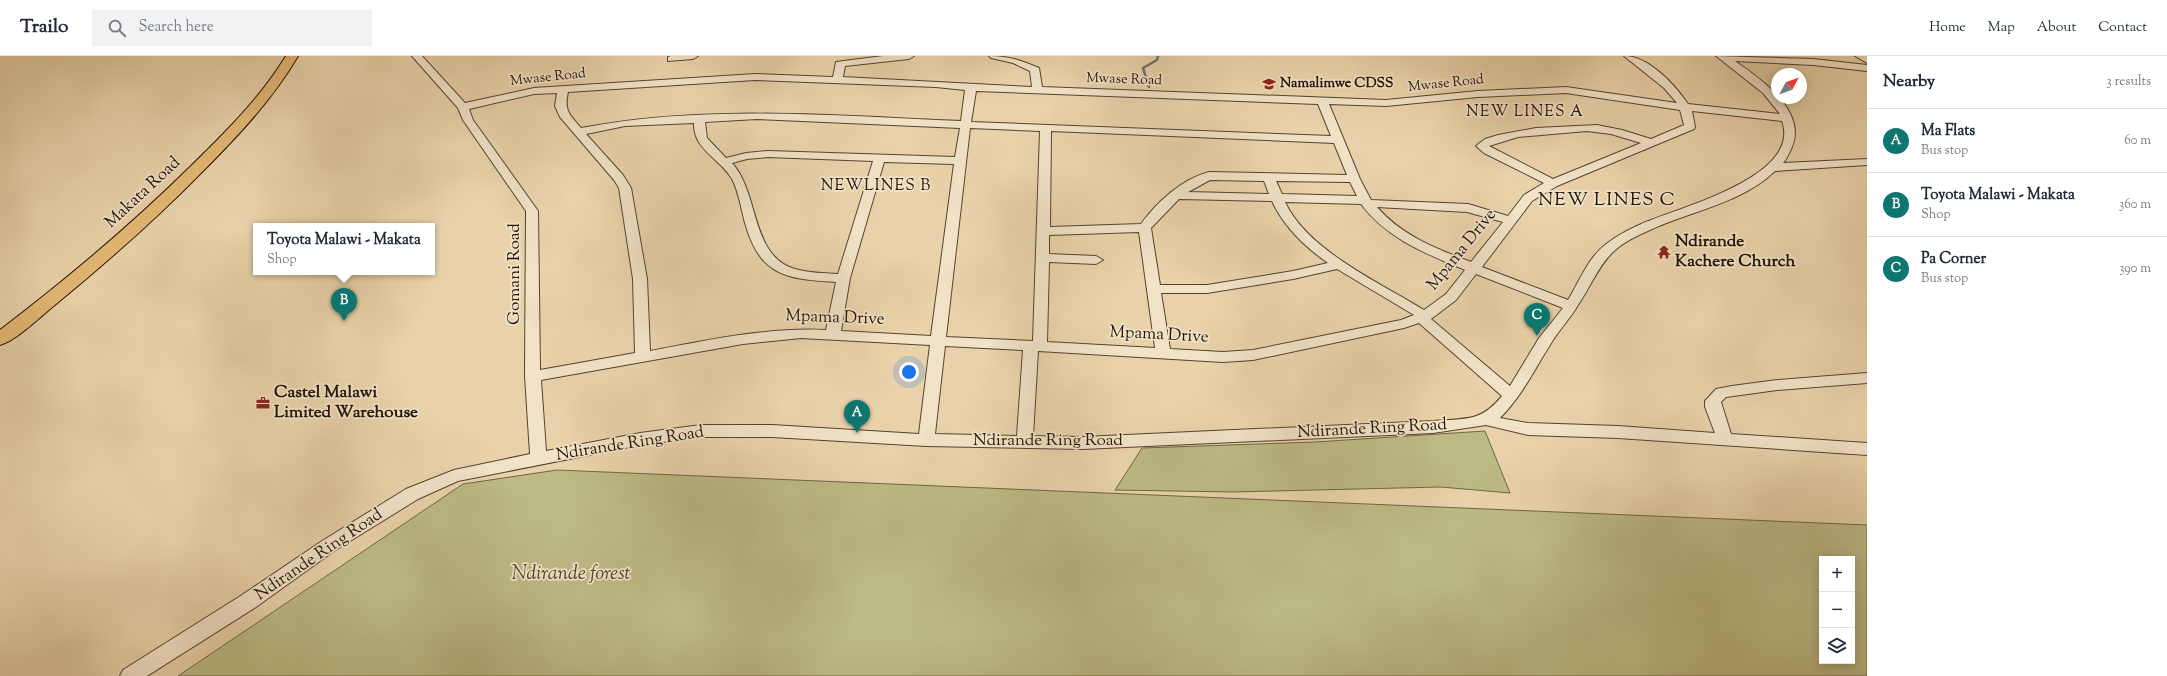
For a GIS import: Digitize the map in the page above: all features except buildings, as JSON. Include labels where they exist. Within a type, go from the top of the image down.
[{"type":"main road","name":"Makata Road","points":[[0,338],[63,290],[169,197],[237,128],[268,92],[292,56]]},
{"type":"street","name":"Gomani Road","points":[[416,56],[463,107],[468,120],[532,211],[533,376],[538,458]]},
{"type":"street","points":[[670,59],[694,56]]},
{"type":"street","points":[[838,80],[837,60],[909,56]]},
{"type":"street","points":[[994,56],[1016,61],[1035,70],[1037,90]]},
{"type":"street","points":[[1629,56],[1663,80],[1683,107]]},
{"type":"street","points":[[1722,56],[1866,67]]},
{"type":"street","points":[[1486,420],[1499,409],[1528,371],[1550,333],[1571,306],[1597,263],[1610,248],[1645,227],[1744,189],[1773,167],[1786,148],[1790,138],[1790,129],[1774,97],[1763,86],[1722,56]]},
{"type":"street","points":[[1860,56],[1866,67]]},
{"type":"street","name":"Mwase Road","points":[[463,107],[512,94],[755,77],[838,80],[971,88],[1323,102],[1400,103],[1478,94],[1546,90],[1592,93],[1683,107],[1785,118]]},
{"type":"street","points":[[926,440],[960,161],[971,88]]},
{"type":"street","points":[[563,90],[560,106],[565,117],[619,178],[624,188],[640,279],[643,356]]},
{"type":"street","points":[[1323,102],[1354,179],[1366,202],[1381,219],[1422,248],[1571,306]]},
{"type":"street","name":"Mpama Drive","points":[[533,376],[776,334],[833,333],[938,342],[1223,357],[1253,355],[1404,324],[1423,317],[1451,297],[1509,220],[1528,198],[1554,183],[1690,127],[1690,120],[1683,107]]},
{"type":"street","points":[[579,132],[625,123],[757,116],[1339,140]]},
{"type":"street","points":[[700,118],[699,136],[704,143],[724,162],[738,180],[760,245],[766,257],[785,270],[844,278]]},
{"type":"street","points":[[1554,183],[1488,151],[1482,146],[1485,142],[1507,136],[1583,127],[1611,130],[1651,143]]},
{"type":"street","points":[[1025,442],[1025,416],[1035,346],[1042,258],[1046,128]]},
{"type":"street","points":[[724,162],[746,156],[768,154],[960,161]]},
{"type":"street","points":[[833,333],[844,278],[879,159]]},
{"type":"street","points":[[1773,167],[1796,167],[1867,162]]},
{"type":"street","points":[[1043,231],[1144,228],[1193,182],[1209,176],[1268,176],[1354,179]]},
{"type":"street","points":[[1268,176],[1277,197],[1293,225],[1312,243],[1340,264],[1423,317],[1510,394]]},
{"type":"street","points":[[1178,196],[1277,197],[1458,207],[1509,220]]},
{"type":"street","points":[[1144,228],[1155,289],[1163,353]]},
{"type":"street","points":[[1042,258],[1096,260]]},
{"type":"street","points":[[1155,289],[1207,289],[1278,278],[1340,264]]},
{"type":"street","points":[[1725,439],[1713,407],[1713,401],[1721,393],[1785,384],[1867,378]]},
{"type":"street","name":"Ndirande Ring Road","points":[[130,676],[249,601],[328,546],[412,494],[454,476],[538,458],[640,439],[701,431],[772,430],[835,436],[1084,444],[1433,427],[1486,420],[1528,429],[1725,439],[1867,449]]},
{"type":"green space","points":[[1485,431],[1510,493],[1441,487],[1232,492],[1115,490],[1142,448],[1315,442]]},
{"type":"green space","name":"Ndirande forest","points":[[557,470],[1867,525],[1867,676],[178,676],[463,484]]},
{"type":"waterway","points":[[1149,87],[1143,68],[1157,60],[1158,56]]},
{"type":"place","name":"Namalimwe CDSS","points":[[1269,84]]},
{"type":"place","name":"Ndirande Kachere Church","points":[[1664,252]]},
{"type":"place","name":"Toyota Malawi - Makata","points":[[344,321]]},
{"type":"place","name":"Pa Corner","points":[[1537,336]]},
{"type":"place","name":"Castel Malawi Limited Warehouse","points":[[263,403]]},
{"type":"place","name":"Ma Flats","points":[[857,433]]},
{"type":"district","name":"NEW LINES A","points":[[1525,112]]},
{"type":"district","name":"NEWLINES B","points":[[876,186]]},
{"type":"district","name":"NEW LINES C","points":[[1607,200]]}]
